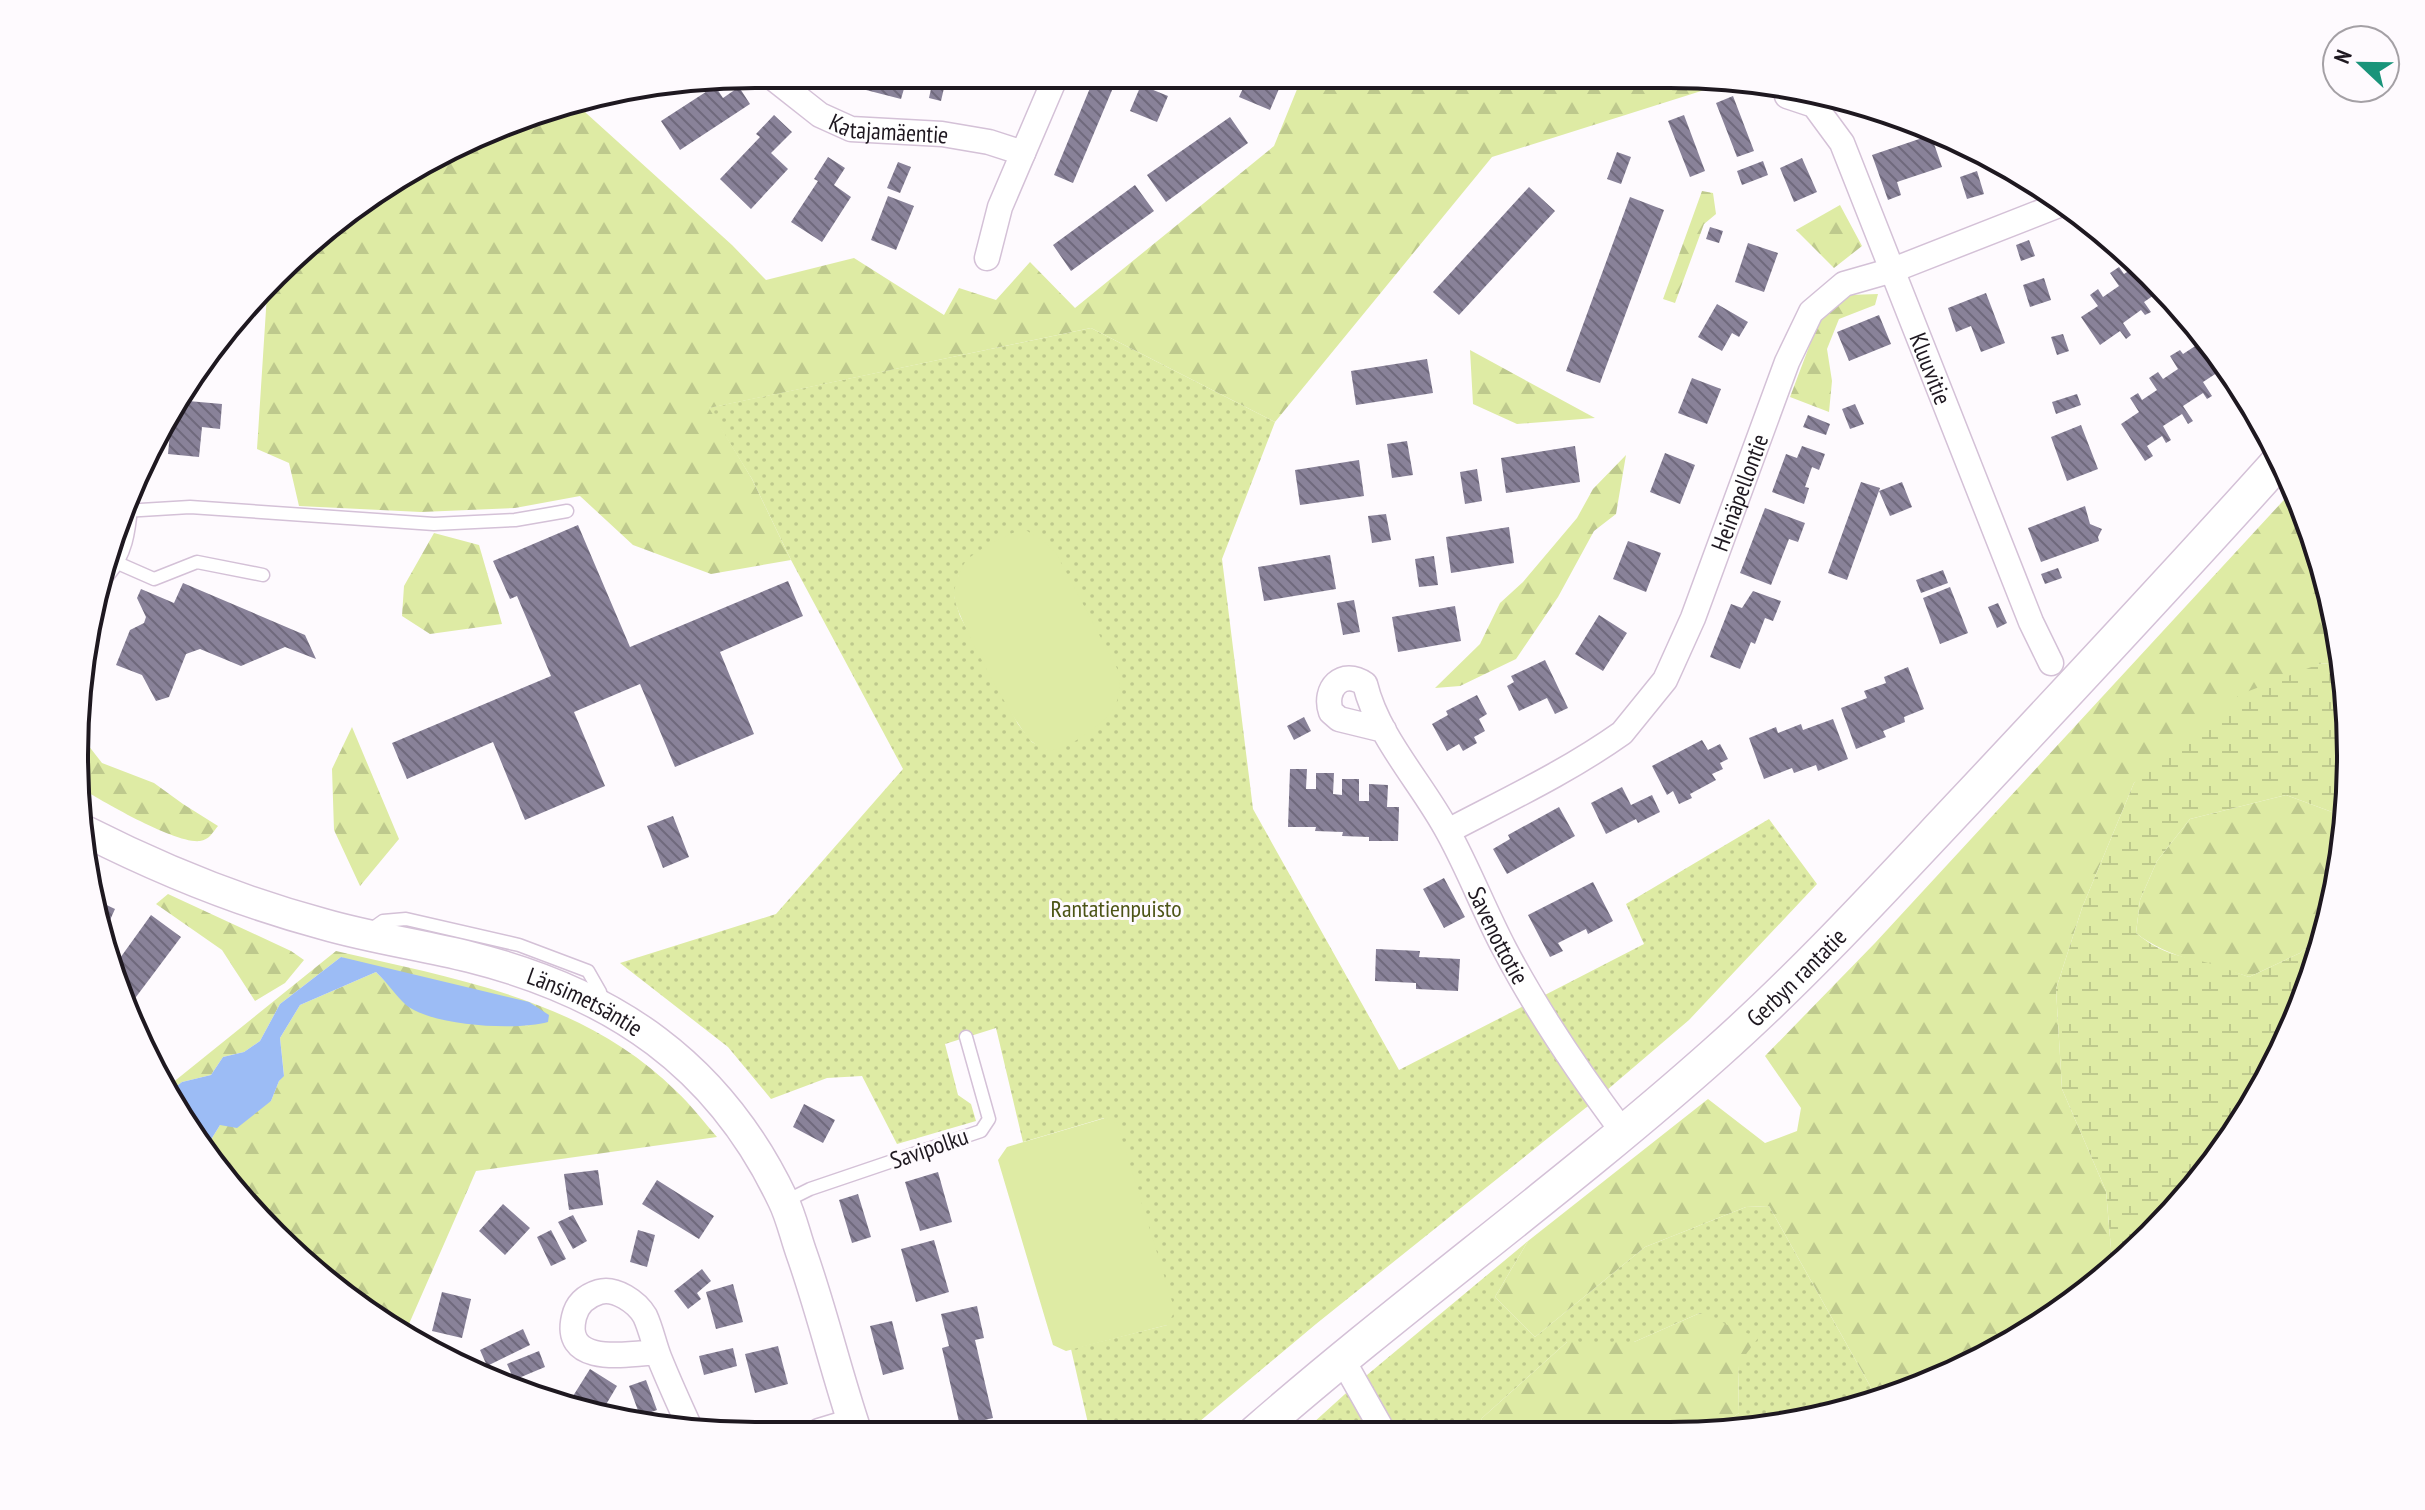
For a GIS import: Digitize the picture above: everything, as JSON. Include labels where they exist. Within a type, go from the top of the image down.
[{"type":"main road","name":"Gerbyn rantatie","points":[[1267,1422],[1341,1357],[1623,1132],[1718,1051],[1853,920],[2156,598],[2272,469]]},
{"type":"street","name":"Katajamäentie","points":[[786,88],[820,115],[851,129],[942,134],[989,142],[1023,153]]},
{"type":"street","points":[[987,258],[1000,207],[1051,88]]},
{"type":"street","name":"Kluuvitie","points":[[1807,103],[1814,105],[1842,143],[2031,622],[2051,663]]},
{"type":"street","name":"Heinäpellontie","points":[[1448,831],[1576,765],[1614,739],[1665,680],[1693,618],[1787,362],[1811,312],[1844,284],[1893,270],[2052,208]]},
{"type":"street","name":"Savenottotie","points":[[1384,730],[1448,831],[1504,948],[1549,1026],[1623,1132]]},
{"type":"street","name":"Länsimetsäntie","points":[[93,835],[241,900],[365,934],[472,957],[544,979],[603,1006],[655,1038],[696,1074],[744,1131],[784,1202],[818,1299],[853,1422]]},
{"type":"street","points":[[657,1352],[686,1418]]},
{"type":"street","points":[[1341,1357],[1378,1422]]},
{"type":"lane","points":[[136,509],[190,507],[434,524],[515,520],[567,511]]},
{"type":"lane","points":[[115,568],[154,579],[197,562],[263,575]]},
{"type":"lane","name":"Savipolku","points":[[784,1202],[810,1189],[981,1131],[989,1119],[966,1037]]},
{"type":"green space","points":[[1298,88],[1708,89],[1492,157],[1275,422],[1091,328],[709,408],[752,479],[791,560],[711,574],[633,545],[580,496],[515,508],[421,512],[299,506],[289,463],[257,449],[267,301],[315,254],[384,200],[460,157],[541,123],[584,110],[766,280],[854,258],[944,315],[959,288],[996,300],[1030,262],[1075,308],[1274,146]]},
{"type":"green space","points":[[1702,191],[1713,193],[1716,214],[1704,224],[1675,303],[1663,299]]},
{"type":"green space","points":[[1840,205],[1862,246],[1834,268],[1796,230]]},
{"type":"green space","points":[[1878,294],[1875,305],[1839,319],[1827,349],[1832,381],[1829,412],[1790,397],[1818,323],[1849,295]]},
{"type":"green space","name":"Rantatienpuisto","points":[[1091,328],[1275,422],[1222,559],[1253,809],[1399,1070],[1644,944],[1626,904],[1769,819],[1817,884],[1689,1020],[1593,1102],[1199,1422],[1088,1422],[1071,1349],[1167,1325],[1104,1118],[1023,1142],[996,1028],[945,1044],[958,1095],[971,1104],[976,1121],[897,1144],[862,1076],[827,1078],[771,1099],[728,1047],[620,963],[776,914],[903,769],[791,560],[752,479],[708,408]],"holes":[[[959,575],[1048,750],[1032,742],[1018,724],[960,616],[954,596]]]},
{"type":"green space","points":[[1470,350],[1595,418],[1517,424],[1473,404]]},
{"type":"green space","points":[[1626,455],[1616,514],[1594,531],[1558,597],[1516,659],[1460,686],[1435,688],[1480,644],[1500,603],[1523,582],[1577,518],[1593,489]]},
{"type":"green space","points":[[2285,498],[2314,582],[2330,663],[2319,664],[2134,783],[2082,908],[2056,989],[2062,1089],[2106,1191],[2109,1256],[2041,1310],[2004,1333],[1925,1371],[1873,1390],[1769,1206],[1746,1207],[1645,1247],[1535,1337],[1495,1297],[1528,1241],[1708,1099],[1765,1143],[1797,1131],[1801,1108],[1765,1056],[1875,943]]},
{"type":"green space","points":[[1024,529],[1056,553],[1120,674],[1118,697],[1109,715],[1083,736],[1054,750],[1039,746],[1023,732],[975,647],[954,596],[966,561],[994,542]]},
{"type":"green space","points":[[434,533],[479,545],[502,624],[430,634],[402,616],[404,586]]},
{"type":"green space","points":[[2330,663],[2336,711],[2334,815],[2286,795],[2190,819],[2157,861],[2140,900],[2136,933],[2146,941],[2172,954],[2249,977],[2300,953],[2309,945],[2268,1050],[2225,1126],[2171,1195],[2109,1256],[2106,1191],[2062,1089],[2056,989],[2082,908],[2134,783],[2186,735],[2241,694],[2319,664]]},
{"type":"green space","points":[[352,727],[399,839],[360,886],[334,830],[332,769]]},
{"type":"green space","points":[[88,745],[102,763],[154,783],[218,826],[203,840],[189,840],[174,836],[89,793]]},
{"type":"green space","points":[[2286,795],[2332,812],[2334,815],[2324,885],[2309,945],[2300,953],[2249,977],[2176,955],[2136,933],[2140,900],[2157,861],[2190,819]]},
{"type":"green space","points":[[168,894],[291,951],[304,960],[285,983],[255,1001],[222,950],[156,904]]},
{"type":"green space","points":[[336,951],[472,984],[560,1014],[640,1060],[681,1096],[717,1137],[476,1171],[408,1325],[349,1284],[283,1227],[211,1140],[220,1125],[271,1101],[284,1075],[280,1038],[300,1005],[376,972],[386,982],[531,1027],[341,957],[280,1004],[260,1041],[244,1052],[223,1057],[211,1075],[182,1082],[176,1086],[174,1082]]},
{"type":"green space","points":[[1105,1118],[1117,1123],[1175,1311],[1167,1325],[1066,1351],[1053,1345],[998,1160],[1007,1147]]},
{"type":"green space","points":[[1769,1206],[1873,1390],[1800,1409],[1730,1419],[1739,1413],[1738,1365],[1700,1313],[1634,1342],[1567,1342],[1480,1422],[1314,1422],[1528,1241],[1495,1297],[1535,1337],[1645,1247],[1746,1207]]},
{"type":"green space","points":[[1700,1313],[1758,1338],[1738,1365],[1739,1413],[1730,1419],[1714,1421],[1480,1422],[1567,1342],[1634,1342]]},
{"type":"water","points":[[341,957],[529,1002],[549,1015],[548,1022],[516,1026],[475,1025],[435,1018],[406,1005],[376,972],[300,1005],[280,1038],[284,1076],[271,1101],[237,1128],[220,1125],[211,1140],[176,1086],[182,1082],[211,1075],[223,1057],[244,1052],[260,1041],[280,1004]]},
{"type":"building","points":[[740,88],[750,104],[680,150],[661,121],[710,89],[717,89],[723,98]]},
{"type":"building","points":[[867,88],[904,88],[901,99]]},
{"type":"building","points":[[931,88],[944,88],[941,101],[929,98]]},
{"type":"building","points":[[1090,88],[1113,88],[1073,183],[1054,175]]},
{"type":"building","points":[[1140,88],[1168,96],[1157,122],[1130,111]]},
{"type":"building","points":[[1243,88],[1279,88],[1270,110],[1239,97]]},
{"type":"building","points":[[1733,96],[1754,151],[1737,157],[1716,103]]},
{"type":"building","points":[[774,115],[792,132],[771,153],[788,169],[751,209],[720,179],[760,137],[756,134]]},
{"type":"building","points":[[1684,115],[1705,171],[1690,177],[1668,121]]},
{"type":"building","points":[[1230,117],[1248,143],[1166,202],[1147,175]]},
{"type":"building","points":[[1922,138],[1934,143],[1942,167],[1897,182],[1901,195],[1888,200],[1872,155]]},
{"type":"building","points":[[1617,152],[1631,157],[1621,184],[1607,179]]},
{"type":"building","points":[[828,157],[845,168],[834,185],[851,197],[822,242],[791,222],[818,181],[814,179]]},
{"type":"building","points":[[1802,158],[1817,192],[1794,202],[1780,168]]},
{"type":"building","points":[[1763,161],[1768,175],[1742,185],[1737,171]]},
{"type":"building","points":[[898,162],[911,167],[900,193],[887,188]]},
{"type":"building","points":[[1977,171],[1984,194],[1967,199],[1960,177]]},
{"type":"building","points":[[1135,185],[1154,211],[1071,271],[1053,245]]},
{"type":"building","points":[[1529,187],[1555,211],[1459,315],[1433,292]]},
{"type":"building","points":[[888,196],[914,206],[896,250],[871,240]]},
{"type":"building","points":[[1630,197],[1664,210],[1600,383],[1566,371]]},
{"type":"building","points":[[1710,227],[1723,231],[1719,243],[1706,239]]},
{"type":"building","points":[[2029,240],[2035,256],[2021,261],[2016,245]]},
{"type":"building","points":[[1748,243],[1778,253],[1764,292],[1735,282]]},
{"type":"building","points":[[2119,267],[2124,274],[2129,271],[2153,296],[2144,302],[2151,312],[2145,315],[2141,310],[2123,323],[2131,335],[2126,339],[2120,331],[2100,345],[2081,317],[2098,306],[2090,295],[2098,289],[2103,297],[2119,286],[2110,273]]},
{"type":"building","points":[[2044,278],[2051,300],[2030,307],[2023,285]]},
{"type":"building","points":[[1986,293],[2005,343],[1981,352],[1971,326],[1956,332],[1948,308]]},
{"type":"building","points":[[1717,304],[1748,322],[1739,337],[1732,333],[1722,351],[1698,337]]},
{"type":"building","points":[[1879,315],[1891,344],[1849,361],[1837,332]]},
{"type":"building","points":[[2063,334],[2069,351],[2057,355],[2051,337]]},
{"type":"building","points":[[2196,345],[2217,373],[2203,382],[2212,396],[2207,399],[2203,393],[2183,406],[2193,421],[2188,424],[2182,414],[2163,426],[2171,440],[2166,443],[2162,436],[2147,446],[2153,456],[2145,461],[2121,424],[2139,412],[2130,398],[2138,393],[2142,400],[2157,390],[2149,378],[2158,372],[2163,379],[2178,369],[2170,356],[2180,350],[2183,354]]},
{"type":"building","points":[[1427,359],[1433,393],[1356,405],[1351,371]]},
{"type":"building","points":[[1692,378],[1721,389],[1707,424],[1678,413]]},
{"type":"building","points":[[2077,394],[2081,405],[2056,414],[2052,402]]},
{"type":"building","points":[[189,401],[222,404],[220,429],[202,427],[199,457],[168,454],[170,435]]},
{"type":"building","points":[[1855,404],[1864,424],[1850,429],[1842,409]]},
{"type":"building","points":[[1808,415],[1830,424],[1826,435],[1803,427]]},
{"type":"building","points":[[2081,425],[2098,469],[2067,481],[2051,437]]},
{"type":"building","points":[[1407,441],[1413,475],[1392,478],[1387,444]]},
{"type":"building","points":[[1575,446],[1580,482],[1506,493],[1501,458]]},
{"type":"building","points":[[1802,446],[1825,454],[1819,470],[1812,467],[1805,487],[1809,488],[1804,504],[1772,492],[1786,454],[1797,458]]},
{"type":"building","points":[[1665,453],[1695,465],[1680,504],[1650,492]]},
{"type":"building","points":[[1359,460],[1364,496],[1300,505],[1295,470]]},
{"type":"building","points":[[1477,469],[1482,501],[1465,504],[1460,472]]},
{"type":"building","points":[[1861,482],[1880,488],[1847,580],[1828,573]]},
{"type":"building","points":[[1902,482],[1912,507],[1890,516],[1879,491]]},
{"type":"building","points":[[2085,506],[2090,524],[2102,529],[2099,541],[2041,562],[2028,528]]},
{"type":"building","points":[[1765,508],[1805,523],[1798,542],[1789,539],[1771,585],[1740,573]]},
{"type":"building","points":[[1386,514],[1391,540],[1372,543],[1368,516]]},
{"type":"building","points":[[578,525],[630,647],[788,581],[803,616],[720,652],[754,734],[675,767],[640,684],[574,712],[605,786],[525,820],[493,742],[407,779],[392,743],[551,676],[517,596],[510,599],[493,561]]},
{"type":"building","points":[[1509,527],[1514,563],[1451,573],[1446,537]]},
{"type":"building","points":[[1628,541],[1661,553],[1646,592],[1613,579]]},
{"type":"building","points":[[1330,555],[1336,589],[1264,601],[1258,567]]},
{"type":"building","points":[[1434,556],[1438,585],[1419,587],[1415,559]]},
{"type":"building","points":[[2058,568],[2062,578],[2045,584],[2041,574]]},
{"type":"building","points":[[1943,570],[1948,583],[1921,593],[1916,580]]},
{"type":"building","points":[[183,583],[305,635],[316,659],[285,647],[241,666],[200,649],[186,654],[169,697],[156,701],[142,675],[116,665],[130,630],[144,623],[146,617],[137,598],[141,589],[174,603]]},
{"type":"building","points":[[1950,587],[1968,633],[1940,644],[1923,598]]},
{"type":"building","points":[[1753,591],[1781,601],[1773,621],[1765,618],[1755,644],[1751,642],[1740,669],[1710,657],[1731,604],[1742,608]]},
{"type":"building","points":[[1354,600],[1360,632],[1343,635],[1337,603]]},
{"type":"building","points":[[1998,603],[2007,623],[1997,628],[1988,607]]},
{"type":"building","points":[[1455,606],[1461,641],[1398,652],[1392,617]]},
{"type":"building","points":[[1599,615],[1627,633],[1603,671],[1575,654]]},
{"type":"building","points":[[1545,660],[1568,708],[1555,714],[1547,698],[1519,711],[1507,686],[1514,682],[1511,676]]},
{"type":"building","points":[[1908,667],[1924,709],[1904,717],[1905,722],[1883,731],[1886,737],[1856,749],[1841,708],[1867,698],[1864,691],[1886,683],[1884,677]]},
{"type":"building","points":[[1477,695],[1487,714],[1479,719],[1485,731],[1474,737],[1477,743],[1463,751],[1459,744],[1447,751],[1432,724],[1448,715],[1446,711]]},
{"type":"building","points":[[1304,717],[1311,731],[1294,740],[1287,726]]},
{"type":"building","points":[[1833,719],[1848,759],[1818,771],[1816,765],[1794,773],[1792,768],[1764,779],[1749,738],[1776,727],[1778,733],[1801,724],[1803,730]]},
{"type":"building","points":[[1702,740],[1708,750],[1720,744],[1728,759],[1720,763],[1723,769],[1712,774],[1716,780],[1690,794],[1692,798],[1679,804],[1673,791],[1667,795],[1652,766]]},
{"type":"building","points":[[1290,769],[1307,769],[1306,789],[1316,789],[1316,773],[1334,773],[1333,794],[1342,795],[1342,779],[1359,779],[1359,801],[1369,801],[1369,784],[1388,785],[1387,807],[1399,807],[1398,841],[1369,841],[1369,837],[1342,836],[1343,832],[1315,831],[1316,827],[1288,827]]},
{"type":"building","points":[[1622,787],[1631,805],[1652,795],[1660,812],[1638,823],[1636,819],[1606,834],[1591,803]]},
{"type":"building","points":[[1559,807],[1575,836],[1507,874],[1493,849],[1510,839],[1508,835]]},
{"type":"building","points":[[673,816],[689,857],[663,868],[647,826]]},
{"type":"building","points":[[1444,878],[1465,917],[1444,928],[1423,889]]},
{"type":"building","points":[[1593,882],[1613,921],[1588,934],[1586,929],[1558,943],[1563,951],[1550,957],[1528,915]]},
{"type":"building","points":[[106,905],[115,909],[109,921]]},
{"type":"building","points":[[151,915],[181,937],[135,999],[120,958]]},
{"type":"building","points":[[1376,949],[1420,951],[1419,957],[1460,959],[1458,991],[1416,989],[1416,983],[1375,981]]},
{"type":"building","points":[[804,1104],[835,1120],[823,1143],[793,1127]]},
{"type":"building","points":[[598,1170],[603,1205],[569,1210],[564,1174]]},
{"type":"building","points":[[938,1172],[952,1222],[920,1231],[905,1182]]},
{"type":"building","points":[[657,1180],[714,1216],[699,1239],[642,1204]]},
{"type":"building","points":[[858,1194],[871,1237],[852,1243],[839,1200]]},
{"type":"building","points":[[503,1204],[530,1228],[505,1255],[479,1231]]},
{"type":"building","points":[[573,1215],[587,1241],[573,1249],[558,1222]]},
{"type":"building","points":[[551,1230],[566,1259],[551,1266],[537,1237]]},
{"type":"building","points":[[638,1230],[655,1235],[647,1267],[630,1262]]},
{"type":"building","points":[[934,1240],[949,1292],[916,1302],[901,1249]]},
{"type":"building","points":[[702,1269],[711,1281],[697,1293],[701,1299],[688,1309],[674,1291]]},
{"type":"building","points":[[733,1284],[743,1322],[716,1329],[706,1292]]},
{"type":"building","points":[[442,1292],[471,1299],[462,1338],[432,1331]]},
{"type":"building","points":[[977,1306],[984,1338],[975,1340],[993,1418],[959,1422],[942,1348],[949,1346],[941,1314]]},
{"type":"building","points":[[892,1321],[904,1369],[883,1375],[870,1326]]},
{"type":"building","points":[[523,1329],[530,1345],[488,1366],[480,1350]]},
{"type":"building","points":[[778,1346],[788,1384],[755,1393],[745,1354]]},
{"type":"building","points":[[733,1348],[737,1366],[704,1375],[699,1356]]},
{"type":"building","points":[[539,1351],[545,1367],[518,1378],[512,1376],[507,1364]]},
{"type":"building","points":[[590,1369],[617,1386],[606,1405],[573,1396]]},
{"type":"building","points":[[646,1380],[657,1410],[638,1411],[629,1386]]}]
